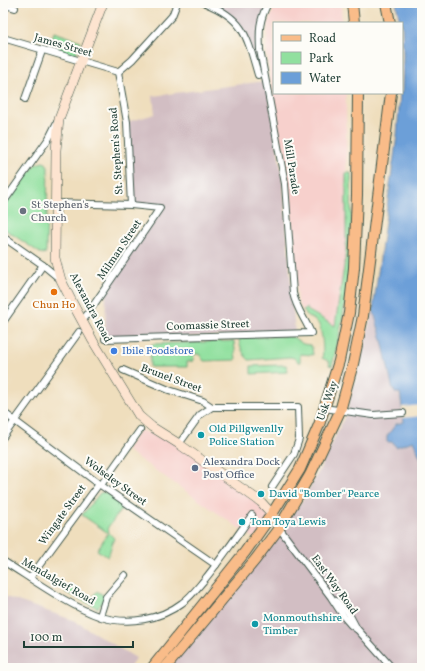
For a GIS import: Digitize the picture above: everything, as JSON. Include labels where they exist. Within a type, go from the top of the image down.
[{"type":"main road","points":[[352,3],[354,22]]},
{"type":"main road","points":[[386,3],[390,22]]},
{"type":"main road","name":"Usk Way","points":[[152,668],[245,552],[272,514],[300,469],[319,425],[336,372],[349,313],[354,268],[357,195],[358,94]]},
{"type":"main road","name":"Usk Way","points":[[165,668],[255,560],[279,528],[310,475],[340,411],[353,364],[363,316],[391,94]]},
{"type":"street","name":"Alexandra Road","points":[[103,3],[59,119],[56,150],[55,258],[61,280],[82,322],[139,416],[152,427],[180,444],[261,502],[272,514],[279,528]]},
{"type":"street","points":[[118,72],[132,60],[172,16],[177,3]]},
{"type":"street","points":[[204,3],[216,8],[242,28],[248,40],[258,75]]},
{"type":"street","name":"Mill Parade","points":[[268,3],[261,17],[259,32],[260,50],[285,184],[295,303],[306,321],[311,333]]},
{"type":"street","points":[[3,11],[5,5],[15,8]]},
{"type":"street","name":"James Street","points":[[3,38],[42,51],[118,72]]},
{"type":"street","points":[[25,100],[42,51]]},
{"type":"street","name":"St. Stephen's Road","points":[[118,72],[127,122],[131,205]]},
{"type":"street","points":[[3,203],[49,138],[59,119]]},
{"type":"street","points":[[55,203],[131,205]]},
{"type":"street","name":"Milman Street","points":[[82,322],[160,208],[131,205]]},
{"type":"street","points":[[3,237],[43,265],[61,280]]},
{"type":"street","points":[[3,322],[43,265]]},
{"type":"street","points":[[3,437],[78,332]]},
{"type":"street","name":"Coomassie Street","points":[[105,339],[311,333]]},
{"type":"street","name":"Brunel Street","points":[[123,370],[169,390],[203,401],[212,407],[298,407],[299,439],[294,454],[272,487]]},
{"type":"street","points":[[180,444],[200,415],[212,407]]},
{"type":"street","points":[[324,408],[373,415],[403,413]]},
{"type":"street","name":"Wolseley Street","points":[[3,412],[100,484],[216,565]]},
{"type":"street","name":"Wingate Street","points":[[30,578],[140,430]]},
{"type":"street","name":"Mendalgief Road","points":[[3,561],[82,609],[100,616],[124,620],[138,620],[164,615],[183,603],[195,592],[252,515]]},
{"type":"street","name":"East Way Road","points":[[279,528],[331,597],[347,621],[358,630],[392,668]]},
{"type":"street","points":[[100,616],[106,597],[125,575]]},
{"type":"shaded area","points":[[205,3],[268,3],[259,32],[283,183],[295,334],[105,339],[106,289],[160,208],[131,205],[127,122],[155,114],[153,96],[265,81],[258,75],[242,28]]},
{"type":"shaded area","points":[[276,3],[341,3],[342,22],[273,22],[273,94],[346,94],[347,239],[335,326],[307,309],[303,310],[298,303],[292,220],[284,147],[281,147],[278,136],[266,47],[268,23]]},
{"type":"shaded area","points":[[373,309],[382,340],[392,386],[399,392],[404,423],[396,424],[387,442],[392,442],[397,447],[413,441],[422,461],[422,668],[166,668],[302,501],[316,477],[347,412]]},
{"type":"shaded area","points":[[140,430],[179,444],[272,514],[255,539],[126,450]]},
{"type":"shaded area","points":[[3,596],[73,620],[136,658],[129,668],[3,668]]},
{"type":"green space","points":[[54,32],[81,41],[75,56],[49,47]]},
{"type":"green space","points":[[43,162],[46,163],[48,167],[46,253],[44,254],[40,253],[3,228],[3,208],[36,164]]},
{"type":"green space","points":[[346,173],[351,173],[349,269],[345,302],[332,366],[329,365],[330,362],[322,358],[323,350],[319,324],[308,316],[303,310],[307,308],[307,310],[335,326],[346,253]]},
{"type":"green space","points":[[280,336],[293,337],[303,344],[310,345],[312,347],[313,355],[300,354],[300,363],[294,358],[290,357],[249,360],[241,349],[239,341],[240,338]]},
{"type":"green space","points":[[234,341],[236,360],[204,361],[199,354],[194,354],[193,361],[187,362],[187,367],[150,367],[152,344]]},
{"type":"green space","points":[[286,365],[288,372],[251,374],[251,366]]},
{"type":"green space","points":[[104,492],[124,506],[108,527],[109,533],[114,538],[108,557],[97,550],[108,533],[82,515],[100,493]]},
{"type":"green space","points":[[71,585],[91,600],[97,591],[106,597],[98,608],[65,592]]},
{"type":"water","points":[[396,3],[422,3],[422,461],[413,441],[396,447],[392,442],[387,442],[387,436],[396,424],[404,422],[400,393],[395,393],[392,386],[382,340],[373,309],[397,135],[400,94],[403,94],[403,22],[400,22]]},
{"type":"pier","points":[[422,405],[422,416],[403,418],[402,407]]},
{"type":"place","name":"St Stephen's Church","points":[[23,211]]},
{"type":"place","name":"Chun Ho","points":[[54,292]]},
{"type":"place","name":"Ibile Foodstore","points":[[114,351]]},
{"type":"place","name":"Old Pillgwenlly Police Station","points":[[201,435]]},
{"type":"place","name":"Alexandra Dock Post Office","points":[[195,468]]},
{"type":"place","name":"David \"Bomber\" Pearce","points":[[261,494]]},
{"type":"place","name":"Tom Toya Lewis","points":[[242,522]]},
{"type":"place","name":"Monmouthshire Timber","points":[[255,624]]}]
